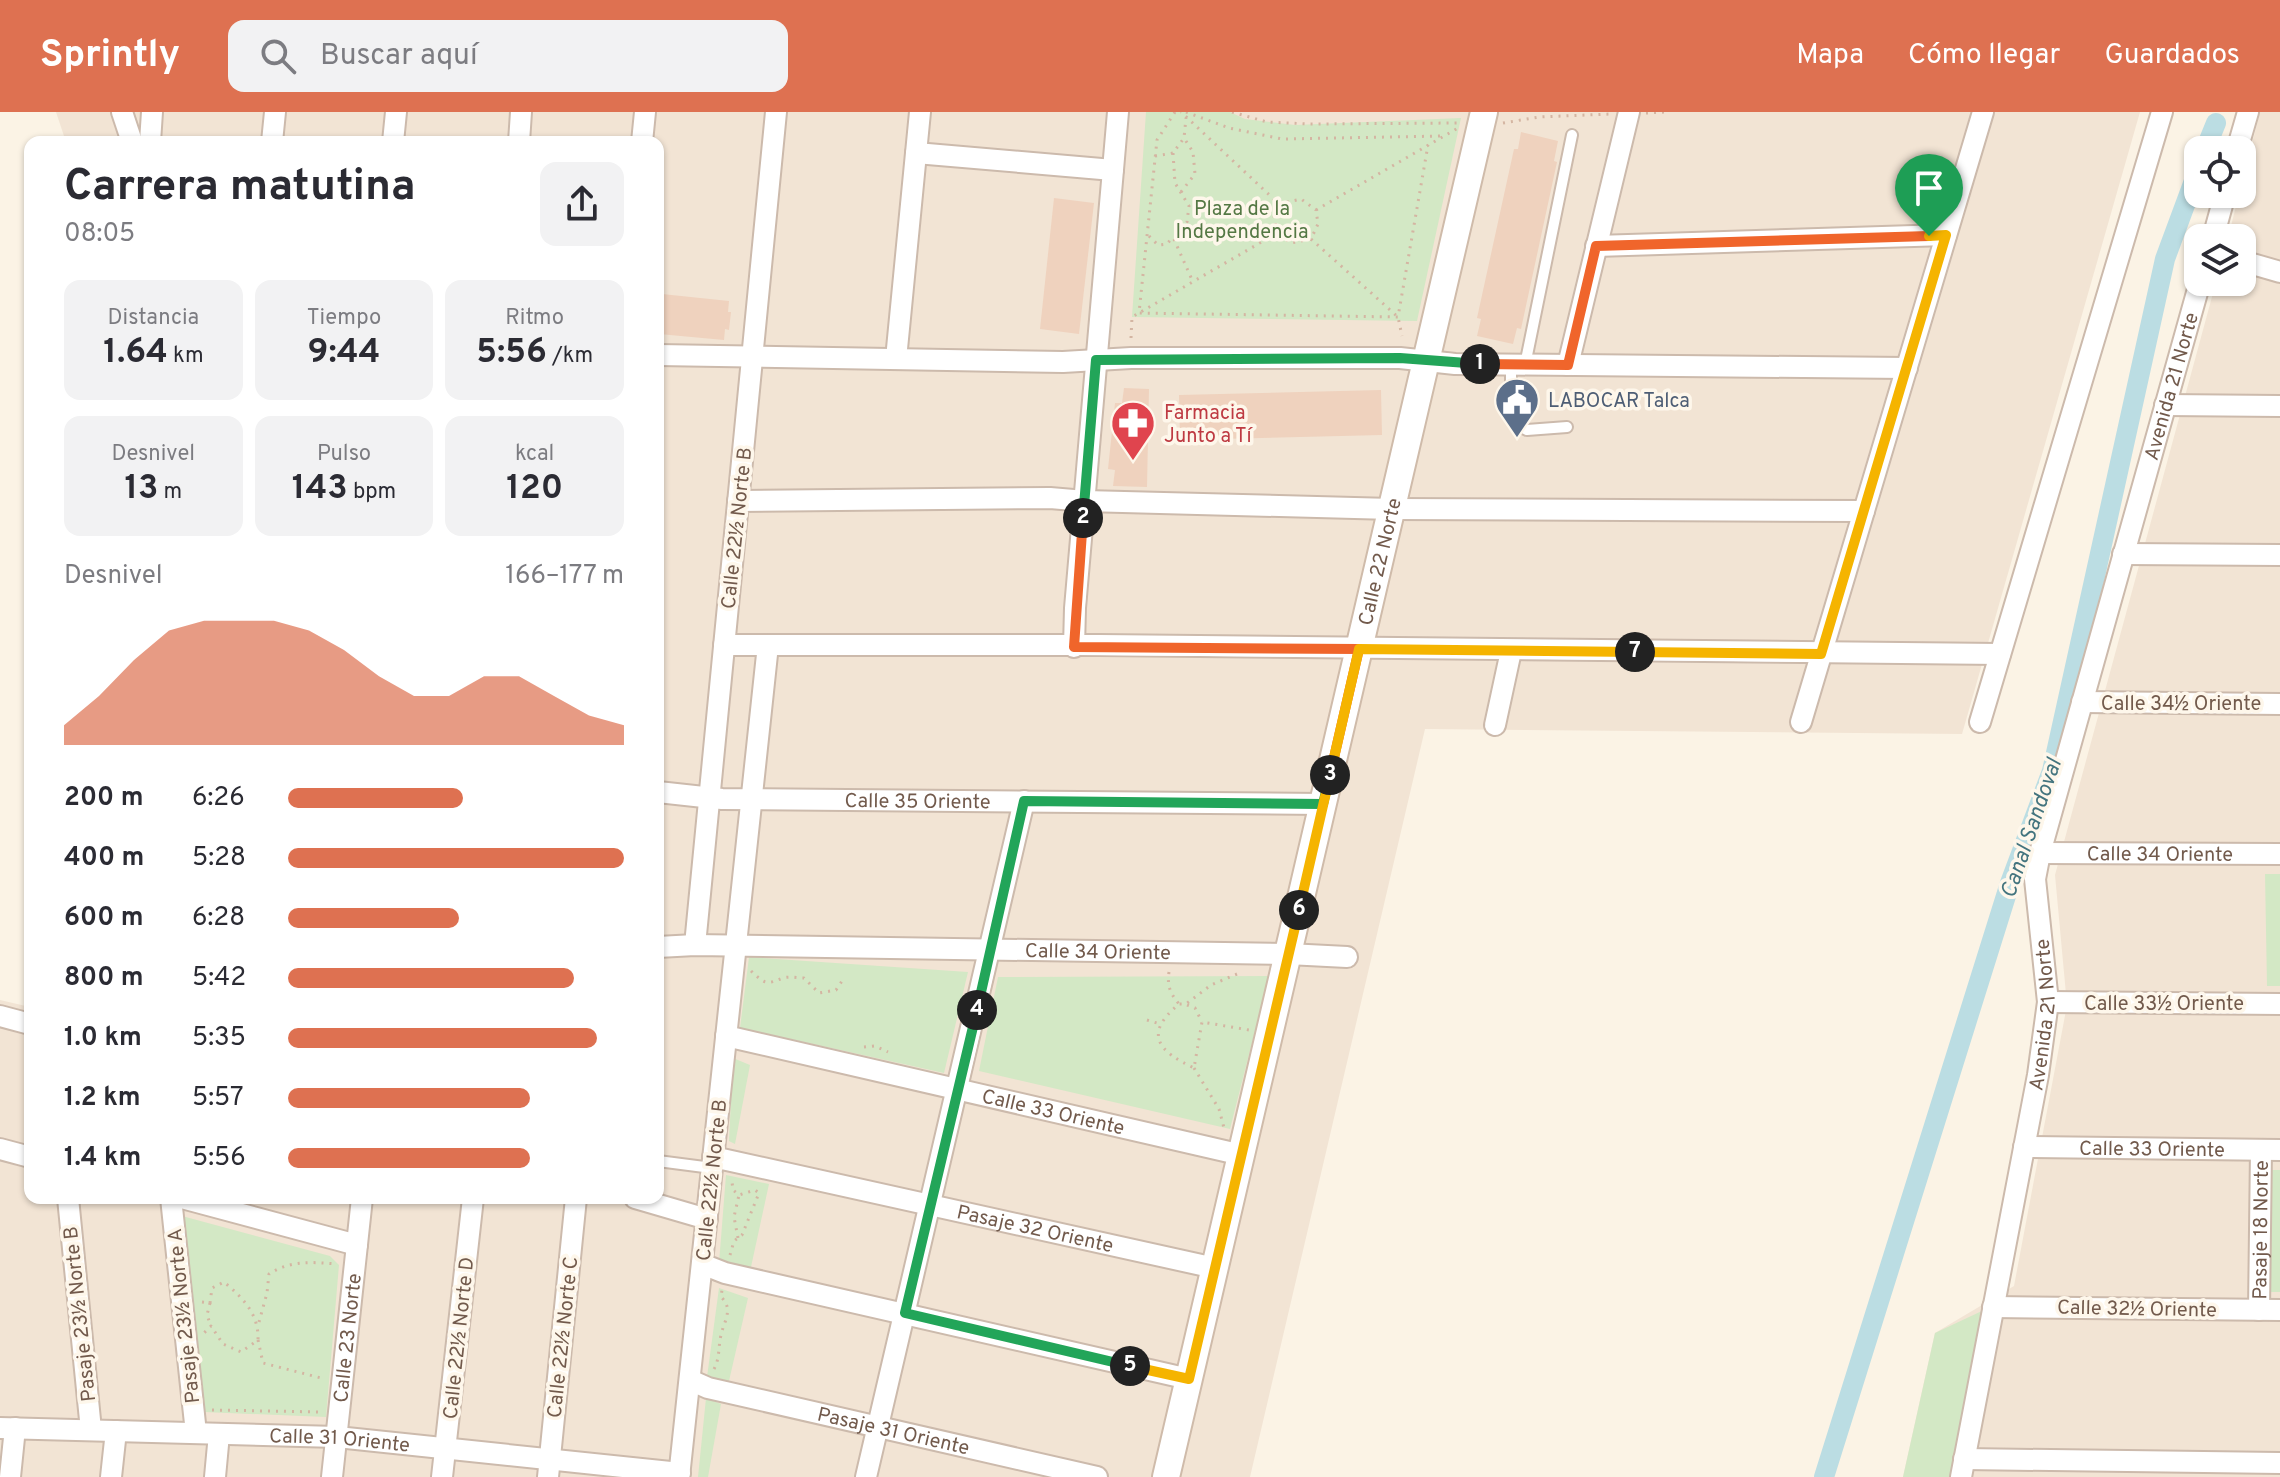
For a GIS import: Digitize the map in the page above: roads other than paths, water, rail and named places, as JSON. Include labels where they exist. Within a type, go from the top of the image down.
[{"type":"street","points":[[122,112],[130,136]]},
{"type":"street","points":[[150,136],[152,112]]},
{"type":"street","points":[[273,136],[275,112]]},
{"type":"street","points":[[394,136],[396,112]]},
{"type":"street","points":[[519,136],[521,112]]},
{"type":"street","points":[[643,136],[645,112]]},
{"type":"street","name":"Calle 22½ Norte B","points":[[695,945],[776,112]]},
{"type":"street","points":[[896,359],[920,112]]},
{"type":"street","points":[[1074,647],[1118,112]]},
{"type":"street","points":[[1801,722],[1983,112]]},
{"type":"street","points":[[1980,722],[2162,112]]},
{"type":"street","points":[[2241,136],[2248,112]]},
{"type":"street","points":[[1568,365],[1628,113]]},
{"type":"street","name":"Calle 22 Norte","points":[[1166,1477],[1215,1268],[1231,1153],[1269,1038],[1482,121]]},
{"type":"street","points":[[916,153],[1113,170]]},
{"type":"street","points":[[1596,246],[1946,235]]},
{"type":"street","points":[[2256,265],[2280,272]]},
{"type":"street","name":"Avenida 21 Norte","points":[[1962,1468],[2024,1147],[2048,1002],[2035,879],[2040,853],[2196,296]]},
{"type":"street","points":[[664,355],[1063,362],[1131,358],[1400,358],[1455,364],[1907,368]]},
{"type":"street","points":[[2165,405],[2280,406]]},
{"type":"street","points":[[738,501],[1050,498],[1392,509],[1864,511]]},
{"type":"street","points":[[2123,554],[2280,555]]},
{"type":"street","points":[[724,645],[2000,654]]},
{"type":"street","name":"Calle 22½ Norte B","points":[[680,1475],[699,1384],[702,1264],[768,645]]},
{"type":"street","points":[[1495,725],[1511,651]]},
{"type":"street","name":"Calle 34½ Oriente","points":[[2082,702],[2280,704]]},
{"type":"street","name":"Calle 35 Oriente","points":[[664,793],[751,799],[1323,804]]},
{"type":"street","points":[[866,1477],[1024,801]]},
{"type":"street","name":"Calle 34 Oriente","points":[[2040,853],[2280,854]]},
{"type":"street","name":"Calle 34 Oriente","points":[[664,947],[991,949],[1347,957]]},
{"type":"street","name":"Calle 33½ Oriente","points":[[2048,1002],[2280,1004]]},
{"type":"street","points":[[0,1016],[24,1022]]},
{"type":"street","name":"Calle 33 Oriente","points":[[726,1036],[1231,1153]]},
{"type":"street","name":"Calle 33 Oriente","points":[[2024,1147],[2271,1150]]},
{"type":"street","points":[[0,1149],[24,1155]]},
{"type":"street","name":"Pasaje 18 Norte","points":[[2259,1310],[2271,1150]]},
{"type":"street","name":"Pasaje 32 Oriente","points":[[713,1163],[734,1162],[1215,1268]]},
{"type":"street","name":"Pasaje 23½ Norte B","points":[[69,1204],[91,1430]]},
{"type":"street","name":"Pasaje 23½ Norte A","points":[[172,1204],[195,1426]]},
{"type":"street","points":[[201,1204],[356,1253]]},
{"type":"street","name":"Calle 23 Norte","points":[[332,1477],[361,1204]]},
{"type":"street","name":"Calle 22½ Norte D","points":[[442,1477],[472,1204]]},
{"type":"street","name":"Calle 22½ Norte C","points":[[549,1468],[575,1204]]},
{"type":"street","points":[[656,1204],[707,1219]]},
{"type":"street","points":[[702,1264],[725,1273],[1189,1379]]},
{"type":"street","name":"Calle 32½ Oriente","points":[[1993,1307],[2280,1310]]},
{"type":"street","name":"Pasaje 31 Oriente","points":[[699,1384],[1097,1477]]},
{"type":"street","name":"Calle 31 Oriente","points":[[8,1428],[116,1431],[195,1426],[219,1434],[337,1437],[446,1448],[549,1468],[680,1475]]},
{"type":"street","points":[[8,1428],[10,1477]]},
{"type":"street","points":[[111,1477],[116,1431]]},
{"type":"street","points":[[215,1477],[219,1434]]},
{"type":"street","points":[[1962,1468],[2203,1469],[2280,1463]]},
{"type":"lane","points":[[1567,427],[1527,430],[1516,424],[1511,411],[1518,365],[1572,135]]},
{"type":"lane","points":[[664,1161],[713,1163]]},
{"type":"waterway","name":"Canal Sandoval","points":[[2211,136],[2216,123]]},
{"type":"waterway","name":"Canal Sandoval","points":[[1824,1477],[2010,883],[2052,771],[2165,259],[2184,208]]},
{"type":"place","name":"LABOCAR Talca","points":[[1517,439]]},
{"type":"place","name":"Farmacia Junto a Tí","points":[[1133,462]]},
{"type":"park label","name":"Plaza de la Independencia","points":[[1242,220]]}]
